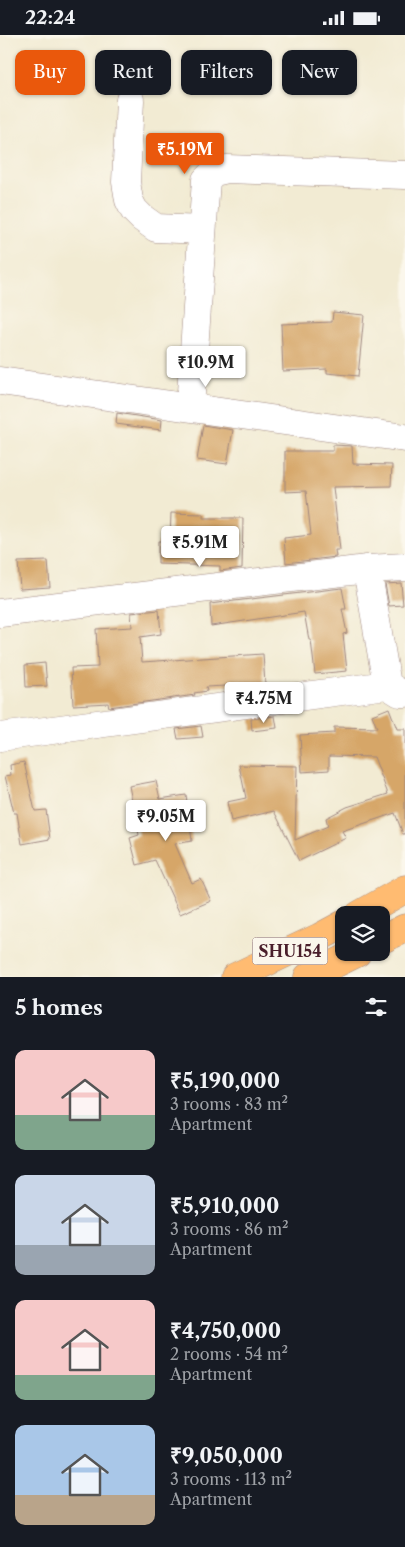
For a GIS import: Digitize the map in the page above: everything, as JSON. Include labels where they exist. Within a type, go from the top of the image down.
[{"type":"highway","points":[[375,906],[405,889]]},
{"type":"highway","points":[[390,936],[405,928]]},
{"type":"highway","name":"SHU154","points":[[235,977],[335,929]]},
{"type":"highway","points":[[308,977],[340,961]]},
{"type":"street","points":[[130,100],[126,182],[129,200],[142,218],[156,228],[202,230]]},
{"type":"street","points":[[190,407],[206,180],[214,172],[227,169],[405,175]]},
{"type":"street","points":[[0,381],[405,438]]},
{"type":"street","points":[[0,613],[367,569],[405,567]]},
{"type":"street","points":[[0,737],[396,689],[367,569]]},
{"type":"building","points":[[333,312],[364,315],[358,376],[327,373],[327,369],[283,371],[281,324],[332,322]]},
{"type":"building","points":[[117,413],[162,420],[161,430],[116,424]]},
{"type":"building","points":[[203,425],[233,430],[227,464],[197,460]]},
{"type":"building","points":[[333,445],[352,446],[353,464],[392,465],[391,486],[333,487],[340,550],[335,550],[336,557],[286,563],[284,538],[311,535],[306,491],[285,492],[285,451],[333,451]]},
{"type":"building","points":[[171,513],[203,514],[203,518],[243,518],[242,568],[220,571],[220,566],[158,564],[158,541],[170,541]]},
{"type":"building","points":[[48,561],[50,587],[20,589],[18,562]]},
{"type":"building","points":[[401,583],[403,605],[389,606],[385,584]]},
{"type":"building","points":[[342,588],[346,609],[342,609],[347,633],[343,634],[347,671],[315,674],[311,640],[309,640],[304,612],[211,626],[210,604]]},
{"type":"building","points":[[159,610],[161,634],[140,637],[142,662],[263,654],[265,684],[206,687],[207,691],[194,693],[195,695],[109,707],[108,703],[73,705],[71,668],[98,667],[96,629],[132,627],[131,613]]},
{"type":"building","points":[[45,663],[47,686],[26,687],[25,665]]},
{"type":"building","points":[[389,708],[397,729],[405,729],[405,834],[403,834],[395,813],[342,831],[346,838],[299,861],[274,811],[231,821],[227,802],[246,798],[239,765],[297,766],[295,840],[328,826],[326,818],[347,807],[388,794],[374,757],[329,756],[329,770],[302,772],[300,735],[334,733],[334,727],[377,728],[372,715]]},
{"type":"building","points":[[275,716],[277,728],[252,731],[251,719]]},
{"type":"building","points":[[201,726],[203,737],[178,739],[176,729]]},
{"type":"building","points":[[24,762],[35,811],[46,810],[50,839],[22,844],[17,813],[14,813],[5,776],[11,775],[10,765]]},
{"type":"building","points":[[156,781],[160,799],[186,795],[192,841],[175,844],[192,883],[201,879],[211,901],[180,914],[155,860],[137,865],[130,838],[139,835],[129,786]]}]
